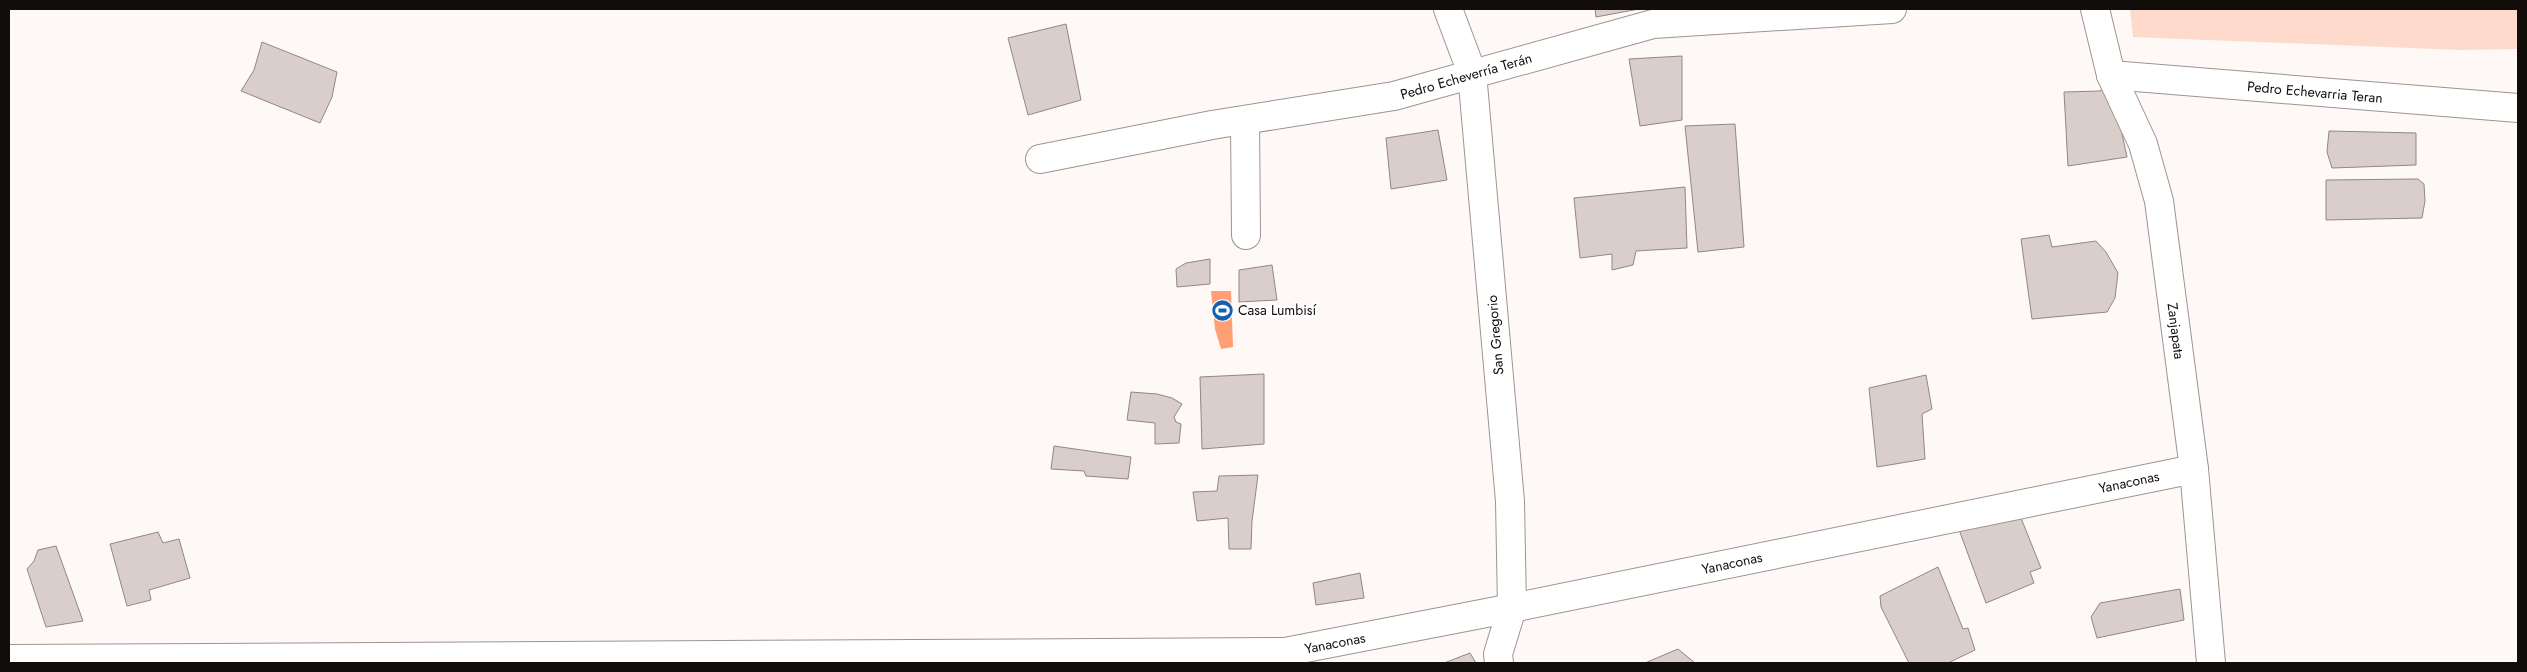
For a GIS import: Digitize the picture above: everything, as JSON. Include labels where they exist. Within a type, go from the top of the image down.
[{"type":"street","name":"San Gregorio","points":[[1448,9],[1472,73],[1510,501],[1512,608],[1498,654],[1499,663]]},
{"type":"street","name":"Pedro Echeverría Terán","points":[[1040,159],[1212,125],[1394,96],[1653,24],[1892,9]]},
{"type":"street","name":"Zanjapata","points":[[2095,9],[2112,75],[2143,144],[2159,201],[2194,469],[2211,663]]},
{"type":"street","name":"Pedro Echevarria Teran","points":[[2112,75],[2518,108]]},
{"type":"street","points":[[1245,121],[1246,235]]},
{"type":"street","name":"Yanaconas","points":[[9,659],[1285,652],[1512,608],[2194,469]]},
{"type":"shaded area","points":[[2130,9],[2518,9],[2518,49],[2460,50],[2133,37]]},
{"type":"shaded area","name":"Casa Lumbisí","points":[[1211,291],[1231,291],[1233,347],[1221,349],[1215,329]]},
{"type":"building","points":[[1595,9],[1639,9],[1596,17]]},
{"type":"building","points":[[1066,24],[1081,100],[1028,115],[1008,38]]},
{"type":"building","points":[[262,42],[337,72],[332,97],[320,123],[241,91],[254,70]]},
{"type":"building","points":[[1682,56],[1682,120],[1640,126],[1629,59]]},
{"type":"building","points":[[2112,87],[2127,157],[2068,166],[2064,92],[2099,91]]},
{"type":"building","points":[[1735,124],[1744,247],[1698,252],[1685,126]]},
{"type":"building","points":[[1438,130],[1447,180],[1391,189],[1386,138]]},
{"type":"building","points":[[2329,131],[2416,133],[2416,165],[2332,168],[2327,152]]},
{"type":"building","points":[[2418,179],[2424,184],[2425,201],[2422,218],[2326,220],[2326,180]]},
{"type":"building","points":[[1685,187],[1687,248],[1636,251],[1633,265],[1612,270],[1612,254],[1580,258],[1574,198]]},
{"type":"building","points":[[2049,235],[2052,247],[2096,241],[2106,252],[2118,273],[2115,298],[2107,312],[2032,319],[2021,239]]},
{"type":"building","points":[[1210,259],[1210,284],[1177,287],[1176,269],[1186,263]]},
{"type":"building","points":[[1272,265],[1277,300],[1239,302],[1239,270]]},
{"type":"building","points":[[1264,374],[1264,444],[1202,449],[1200,377]]},
{"type":"building","points":[[1926,375],[1932,409],[1922,414],[1925,459],[1877,467],[1869,388]]},
{"type":"building","points":[[1131,392],[1157,394],[1172,398],[1182,404],[1174,417],[1176,422],[1181,424],[1179,443],[1155,444],[1155,423],[1127,420]]},
{"type":"building","points":[[1054,446],[1131,457],[1128,479],[1086,476],[1084,471],[1051,469]]},
{"type":"building","points":[[1258,475],[1252,521],[1251,549],[1229,549],[1228,518],[1197,521],[1193,492],[1217,491],[1219,476]]},
{"type":"building","points":[[2019,513],[2041,568],[2030,572],[2034,583],[1986,603],[1958,527]]},
{"type":"building","points":[[158,532],[163,543],[179,539],[190,578],[149,590],[151,600],[127,606],[110,544]]},
{"type":"building","points":[[56,546],[83,621],[46,627],[27,569],[34,561],[38,550]]},
{"type":"building","points":[[1938,567],[1963,629],[1968,628],[1975,650],[1948,663],[1909,663],[1881,607],[1880,596]]},
{"type":"building","points":[[1360,573],[1364,598],[1316,605],[1313,583]]},
{"type":"building","points":[[2180,589],[2184,620],[2097,638],[2091,617],[2100,603]]},
{"type":"building","points":[[1678,649],[1695,663],[1645,663]]},
{"type":"building","points":[[1470,653],[1476,663],[1444,663]]},
{"type":"place","name":"Casa Lumbisí","points":[[1222,310]]}]
